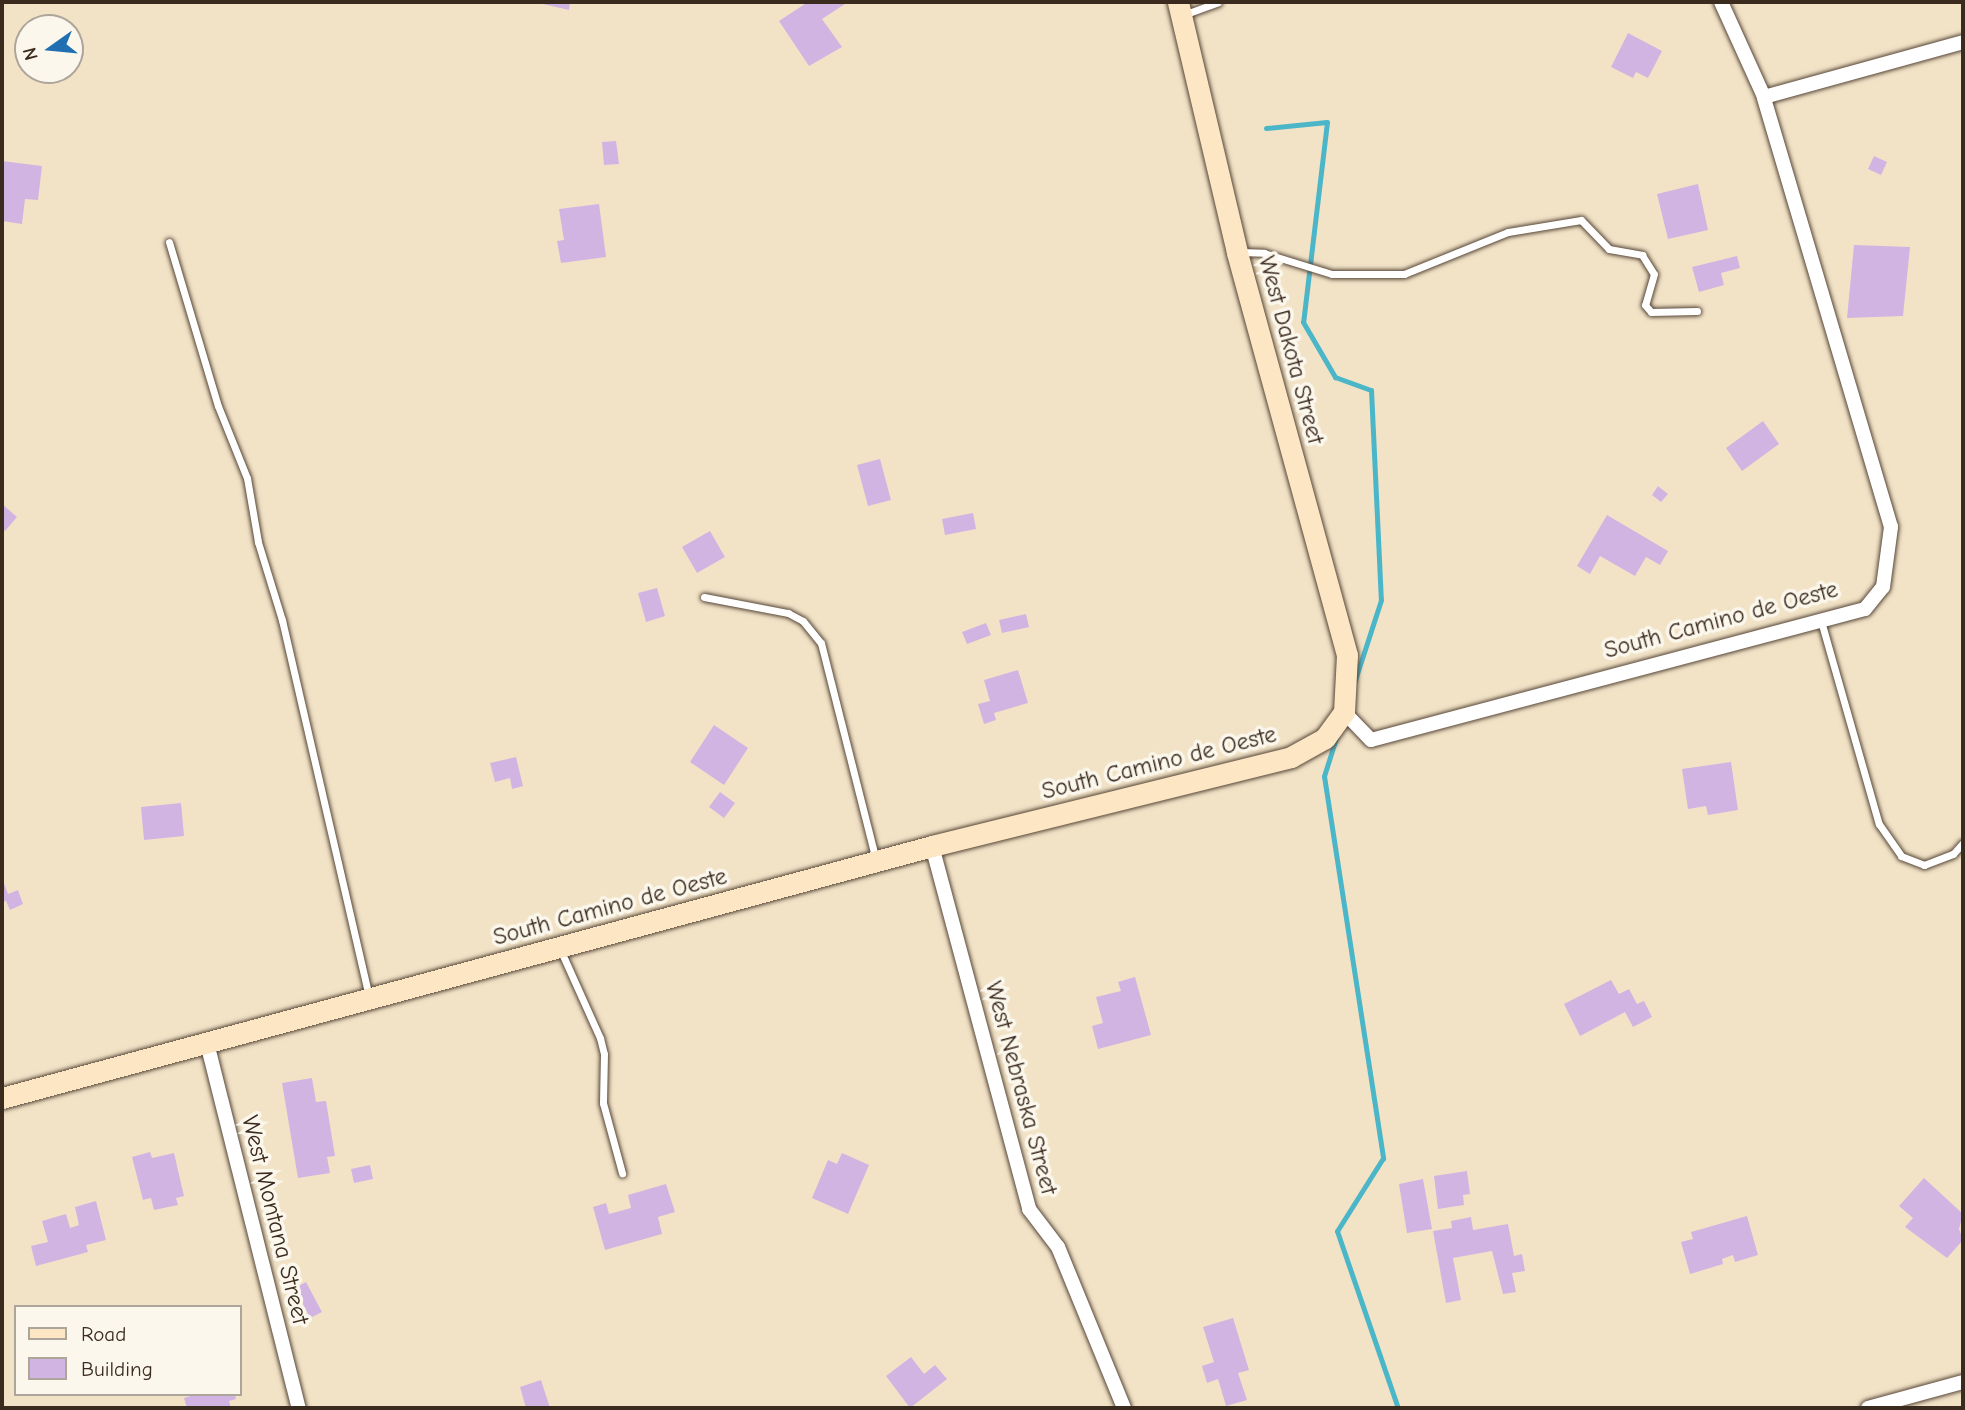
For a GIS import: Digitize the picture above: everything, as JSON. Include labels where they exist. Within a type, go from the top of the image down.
[{"type":"street","name":"South Camino de Oeste","points":[[2,1098],[932,846],[1291,757],[1325,738],[1343,712],[1371,740],[1865,609],[1883,587],[1891,527],[1764,97],[1721,2]]},
{"type":"street","name":"West Dakota Street","points":[[1180,8],[1237,252],[1347,655],[1343,712]]},
{"type":"street","points":[[1764,97],[1963,42]]},
{"type":"street","name":"West Nebraska Street","points":[[932,846],[1029,1209],[1058,1247],[1124,1408]]},
{"type":"street","name":"West Montana Street","points":[[207,1043],[299,1408]]},
{"type":"street","points":[[1868,1408],[1963,1382]]},
{"type":"lane","points":[[1180,8],[1218,2]]},
{"type":"lane","points":[[1237,252],[1264,253],[1332,274],[1404,274],[1508,232],[1581,220],[1609,249],[1642,255],[1654,274],[1645,305],[1651,312],[1697,311]]},
{"type":"lane","points":[[169,242],[218,406],[247,478],[258,542],[282,621],[370,1000]]},
{"type":"lane","points":[[704,597],[788,613],[803,621],[821,643],[876,861]]},
{"type":"lane","points":[[1821,621],[1879,824],[1901,856],[1924,865],[1953,854],[1963,843]]},
{"type":"lane","points":[[559,948],[600,1038],[603,1103],[622,1172]]},
{"type":"building","points":[[534,2],[570,2],[569,10]]},
{"type":"building","points":[[808,2],[845,4],[822,19],[842,47],[809,66],[779,21]]},
{"type":"building","points":[[1628,33],[1662,51],[1648,78],[1636,72],[1633,78],[1611,67]]},
{"type":"building","points":[[616,141],[619,164],[604,165],[602,142]]},
{"type":"building","points":[[1874,156],[1887,162],[1881,175],[1868,169]]},
{"type":"building","points":[[2,161],[42,166],[38,200],[25,199],[22,224],[2,221]]},
{"type":"building","points":[[1698,184],[1708,230],[1668,239],[1657,194]]},
{"type":"building","points":[[599,204],[606,257],[561,263],[557,241],[564,240],[559,209]]},
{"type":"building","points":[[1854,245],[1910,247],[1903,316],[1847,318]]},
{"type":"building","points":[[1737,256],[1740,268],[1721,273],[1724,285],[1699,292],[1692,267]]},
{"type":"building","points":[[1763,421],[1779,444],[1742,471],[1726,448]]},
{"type":"building","points":[[880,459],[891,500],[868,506],[857,465]]},
{"type":"building","points":[[1658,486],[1668,494],[1661,502],[1652,495]]},
{"type":"building","points":[[2,504],[17,517],[5,531],[2,528]]},
{"type":"building","points":[[973,513],[976,529],[945,535],[942,519]]},
{"type":"building","points":[[1607,515],[1668,551],[1660,565],[1646,557],[1635,576],[1600,556],[1590,574],[1577,566]]},
{"type":"building","points":[[710,531],[725,557],[697,573],[682,547]]},
{"type":"building","points":[[657,588],[665,616],[646,622],[638,593]]},
{"type":"building","points":[[1026,614],[1029,627],[1002,633],[999,620]]},
{"type":"building","points":[[986,623],[991,635],[967,644],[962,632]]},
{"type":"building","points":[[1018,670],[1028,703],[994,713],[996,720],[984,724],[978,704],[990,701],[984,680]]},
{"type":"building","points":[[714,725],[748,748],[724,785],[690,762]]},
{"type":"building","points":[[516,757],[523,786],[512,789],[510,778],[495,782],[490,763]]},
{"type":"building","points":[[1731,762],[1738,810],[1708,815],[1706,806],[1688,809],[1682,769]]},
{"type":"building","points":[[720,792],[735,803],[724,818],[709,807]]},
{"type":"building","points":[[181,803],[184,836],[144,840],[141,807]]},
{"type":"building","points":[[2,878],[8,894],[18,890],[23,904],[10,910],[6,901],[2,902]]},
{"type":"building","points":[[1135,977],[1151,1035],[1098,1049],[1092,1026],[1103,1023],[1096,997],[1121,991],[1118,982]]},
{"type":"building","points":[[1611,980],[1619,994],[1629,989],[1637,1004],[1644,1001],[1652,1017],[1633,1027],[1625,1012],[1580,1036],[1564,1004]]},
{"type":"building","points":[[312,1078],[316,1102],[326,1101],[335,1156],[327,1157],[330,1173],[298,1178],[282,1083]]},
{"type":"building","points":[[150,1152],[152,1158],[174,1153],[184,1196],[176,1198],[178,1205],[154,1210],[151,1198],[143,1200],[132,1157]]},
{"type":"building","points":[[842,1153],[869,1165],[848,1214],[812,1198],[828,1160],[837,1164]]},
{"type":"building","points":[[370,1165],[373,1179],[354,1183],[351,1169]]},
{"type":"building","points":[[1467,1171],[1470,1194],[1463,1195],[1464,1205],[1438,1209],[1434,1176]]},
{"type":"building","points":[[1924,1178],[1963,1214],[1959,1229],[1963,1240],[1947,1258],[1905,1227],[1913,1218],[1899,1206]]},
{"type":"building","points":[[1423,1179],[1432,1229],[1407,1233],[1399,1184]]},
{"type":"building","points":[[666,1184],[675,1212],[658,1217],[662,1234],[605,1250],[593,1207],[606,1203],[609,1214],[631,1208],[628,1195]]},
{"type":"building","points":[[96,1201],[106,1240],[86,1245],[88,1252],[36,1266],[31,1246],[48,1242],[42,1221],[66,1214],[70,1228],[79,1225],[75,1207]]},
{"type":"building","points":[[1747,1216],[1758,1255],[1735,1262],[1733,1255],[1722,1259],[1723,1264],[1690,1274],[1681,1242],[1693,1239],[1691,1232]]},
{"type":"building","points":[[1471,1217],[1473,1230],[1508,1224],[1514,1256],[1522,1254],[1525,1271],[1512,1273],[1516,1292],[1503,1294],[1492,1251],[1453,1258],[1461,1300],[1446,1303],[1433,1231],[1452,1228],[1451,1221]]},
{"type":"building","points":[[306,1282],[322,1312],[310,1318],[295,1288]]},
{"type":"building","points":[[1233,1318],[1249,1370],[1238,1373],[1247,1400],[1226,1406],[1218,1379],[1207,1383],[1202,1366],[1214,1362],[1203,1327]]},
{"type":"building","points":[[911,1357],[924,1374],[935,1365],[947,1379],[910,1408],[886,1376]]},
{"type":"building","points":[[541,1380],[550,1408],[526,1408],[520,1387]]},
{"type":"building","points":[[235,1396],[236,1399],[229,1401],[231,1408],[187,1408],[184,1398]]},
{"type":"waterway","points":[[1266,128],[1327,122],[1303,322],[1335,377],[1371,390],[1381,600],[1354,683]]},
{"type":"waterway","points":[[1337,735],[1324,776],[1383,1158],[1337,1231],[1398,1408]]}]
